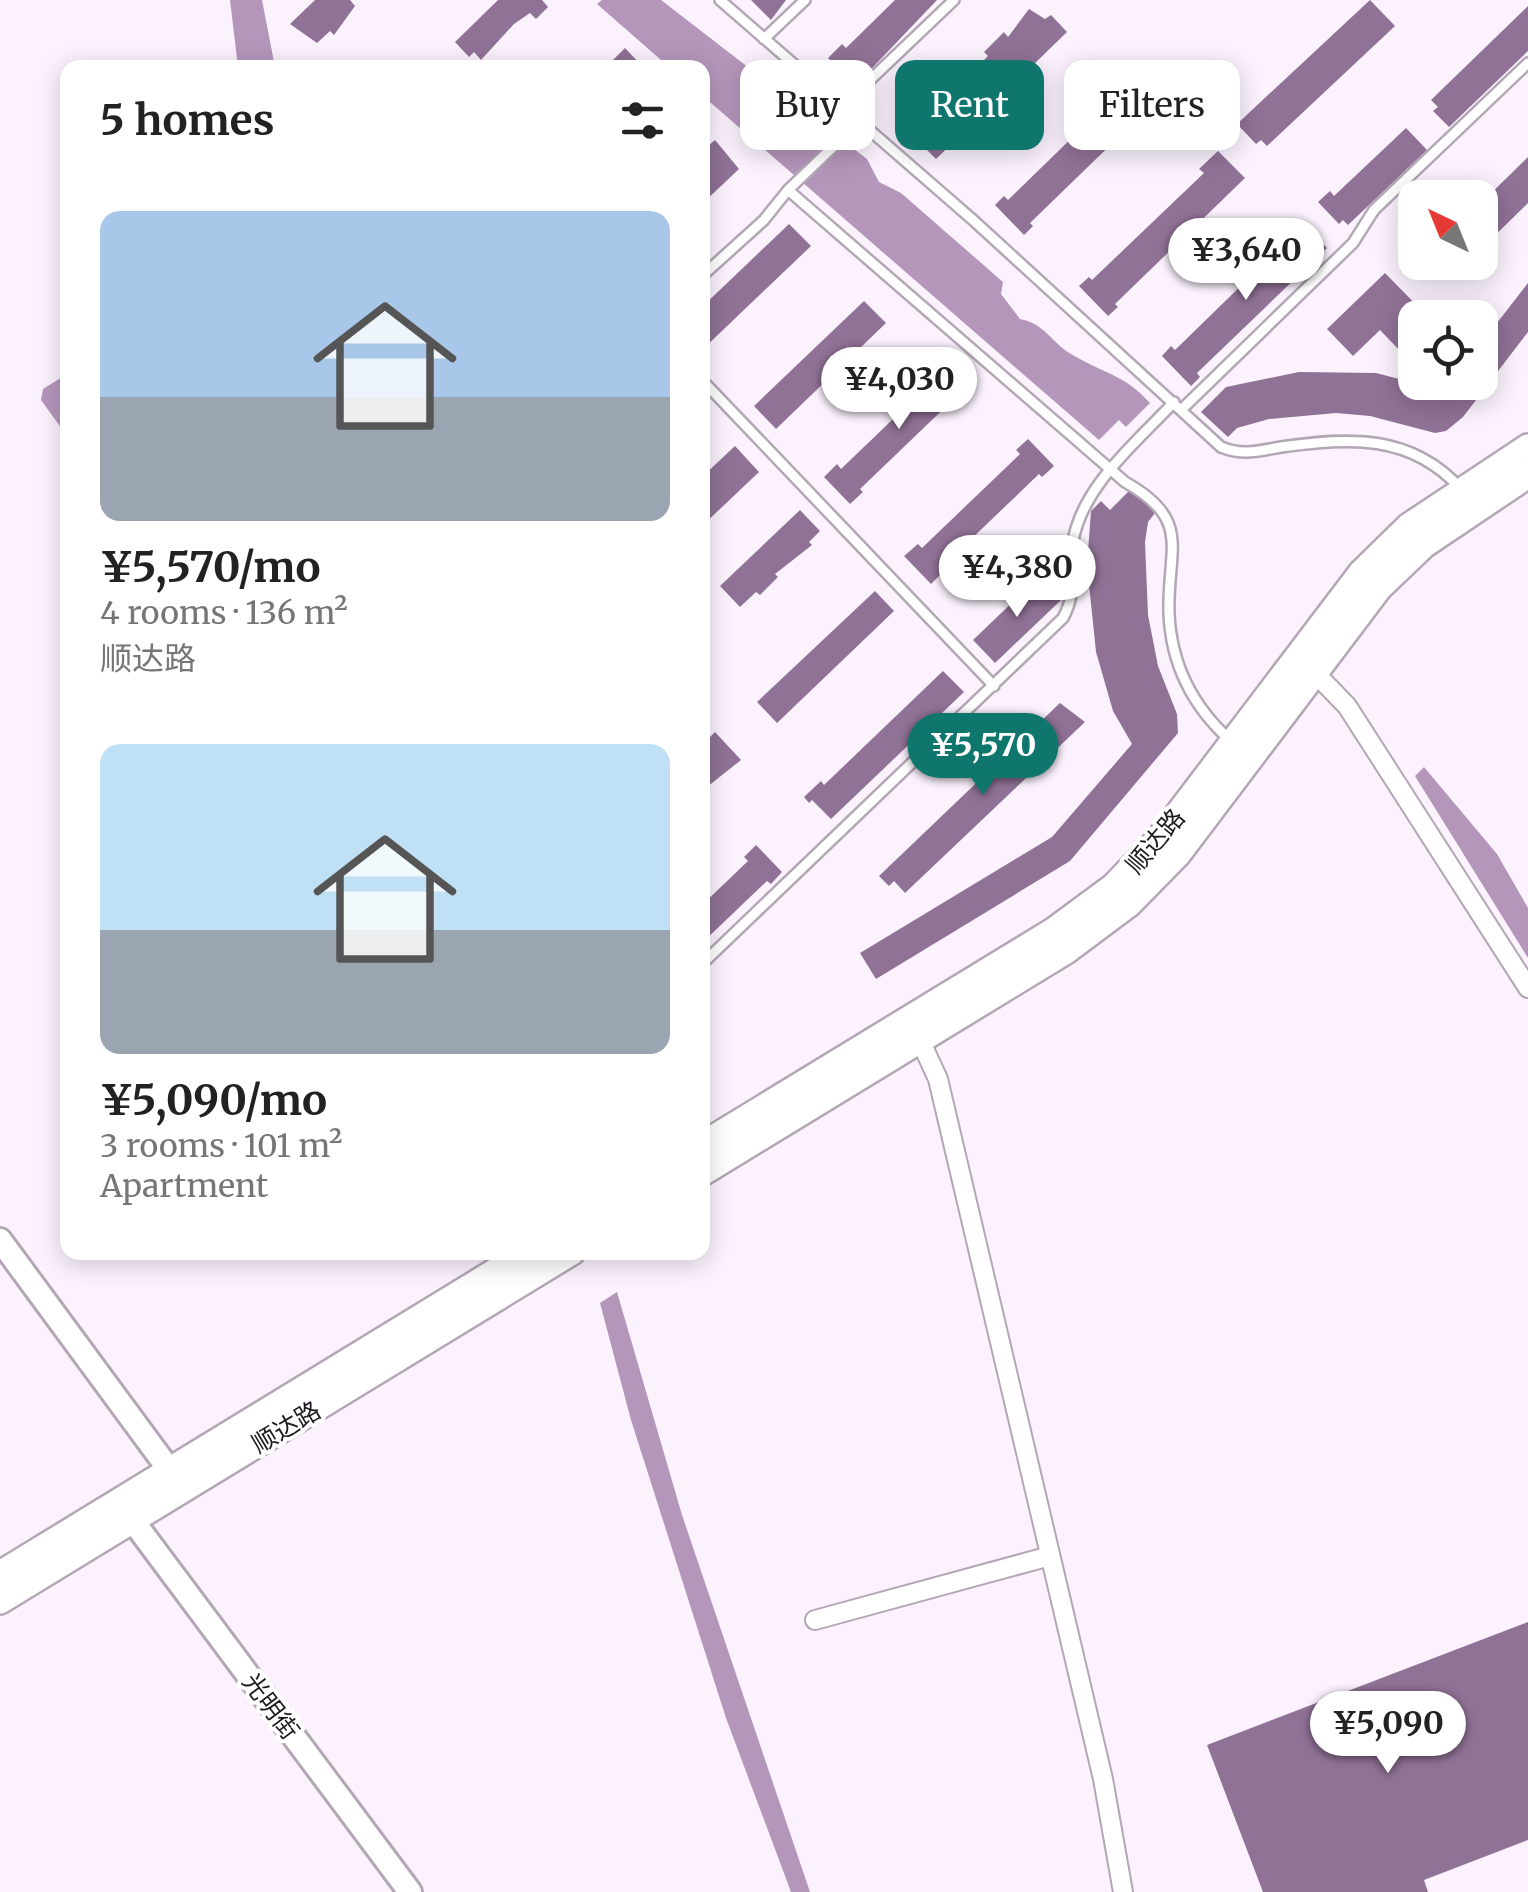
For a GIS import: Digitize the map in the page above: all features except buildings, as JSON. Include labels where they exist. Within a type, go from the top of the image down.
[{"type":"main road","name":"顺达路","points":[[710,1141],[1053,931],[1114,886],[1160,839],[1361,573],[1409,526],[1528,447]]},
{"type":"main road","name":"顺达路","points":[[710,1168],[1066,951],[1155,881],[1400,566],[1424,545],[1528,475]]},
{"type":"main road","name":"顺达路","points":[[0,1601],[133,1520],[177,1480],[515,1260]]},
{"type":"main road","name":"顺达路","points":[[0,1574],[177,1480],[558,1260]]},
{"type":"street","points":[[1315,673],[1347,706],[1528,988]]},
{"type":"street","points":[[920,1040],[938,1079],[1103,1779],[1123,1892]]},
{"type":"street","points":[[0,1240],[177,1480]]},
{"type":"street","name":"光明街","points":[[133,1520],[410,1892]]},
{"type":"street","points":[[815,1620],[1050,1556]]},
{"type":"lane","points":[[720,0],[788,60]]},
{"type":"lane","points":[[764,39],[805,0]]},
{"type":"lane","points":[[875,75],[954,0]]},
{"type":"lane","points":[[710,956],[1063,618],[1072,601],[1073,543],[1079,520],[1110,470],[1354,243],[1374,210],[1528,64]]},
{"type":"lane","points":[[875,138],[1221,447],[1236,453],[1342,439],[1383,443],[1434,462],[1462,491]]},
{"type":"lane","points":[[710,269],[764,220],[826,150]]},
{"type":"lane","points":[[788,190],[1110,470],[1156,500],[1172,528],[1175,547],[1169,611],[1181,675],[1212,723],[1233,742]]},
{"type":"lane","points":[[710,388],[994,686]]},
{"type":"shaded area","points":[[230,0],[262,0],[274,60],[237,60]]},
{"type":"shaded area","points":[[602,0],[661,0],[740,61],[740,128],[710,102],[710,60],[661,60],[597,4]]},
{"type":"shaded area","points":[[765,150],[855,150],[867,159],[879,182],[901,193],[1003,282],[1001,294],[1020,319],[1041,329],[1071,354],[1122,380],[1150,403],[1126,427],[1119,420],[1099,440]]},
{"type":"shaded area","points":[[60,378],[60,426],[41,400],[43,389]]},
{"type":"shaded area","points":[[1424,767],[1497,854],[1528,908],[1528,958],[1415,776]]},
{"type":"shaded area","points":[[617,1292],[682,1515],[810,1892],[791,1892],[726,1718],[631,1420],[600,1303]]}]
